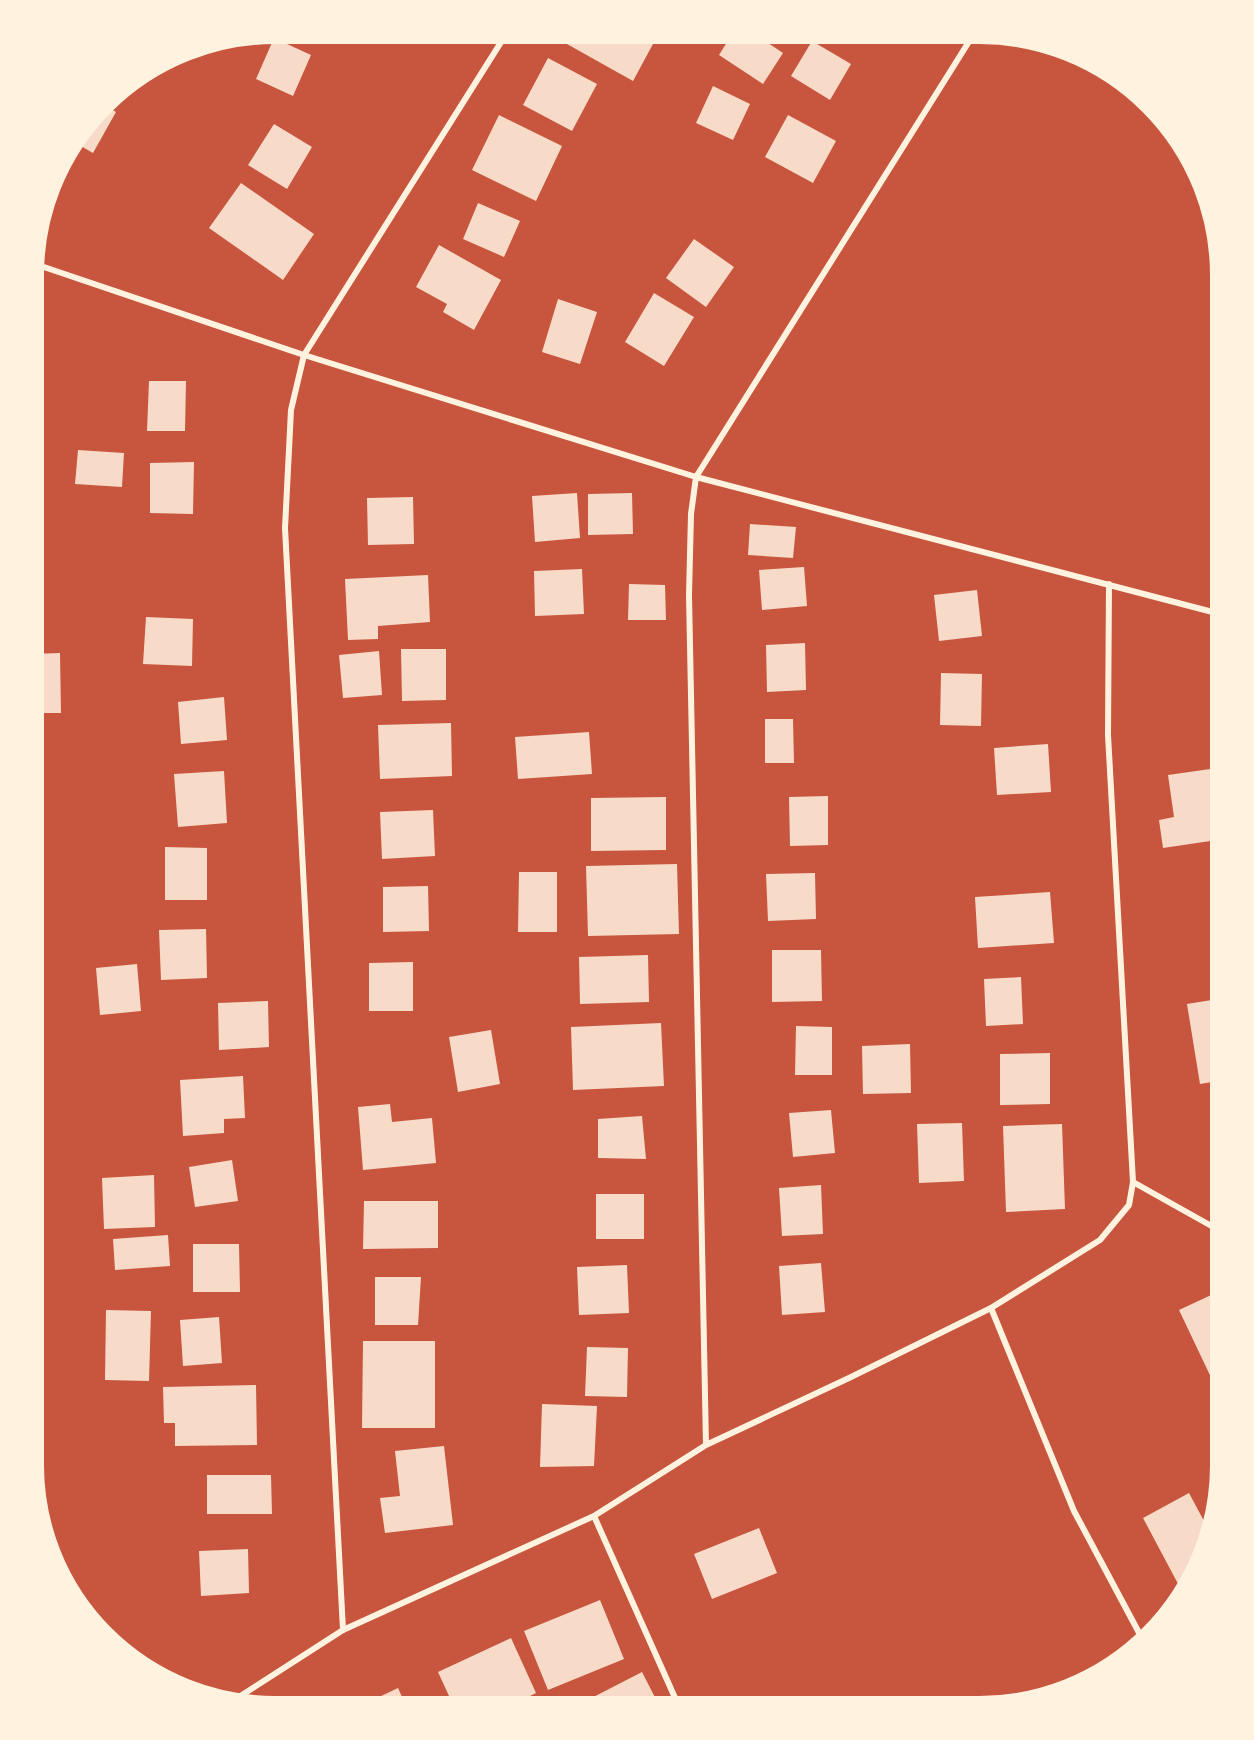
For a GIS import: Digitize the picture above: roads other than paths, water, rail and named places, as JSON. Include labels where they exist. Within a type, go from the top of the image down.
[{"type":"street","points":[[344,1630],[285,528],[291,410],[304,355],[502,40]]},
{"type":"street","points":[[706,1445],[689,595],[691,514],[696,477],[970,40]]},
{"type":"street","points":[[41,266],[304,355],[696,477],[1214,612]]},
{"type":"street","points":[[240,1696],[344,1630],[594,1516],[706,1445],[991,1308],[1100,1240],[1129,1204],[1133,1182],[1108,735],[1109,584]]},
{"type":"street","points":[[1133,1182],[1214,1227]]},
{"type":"street","points":[[991,1308],[1074,1511],[1140,1635]]},
{"type":"street","points":[[594,1516],[676,1700]]}]
